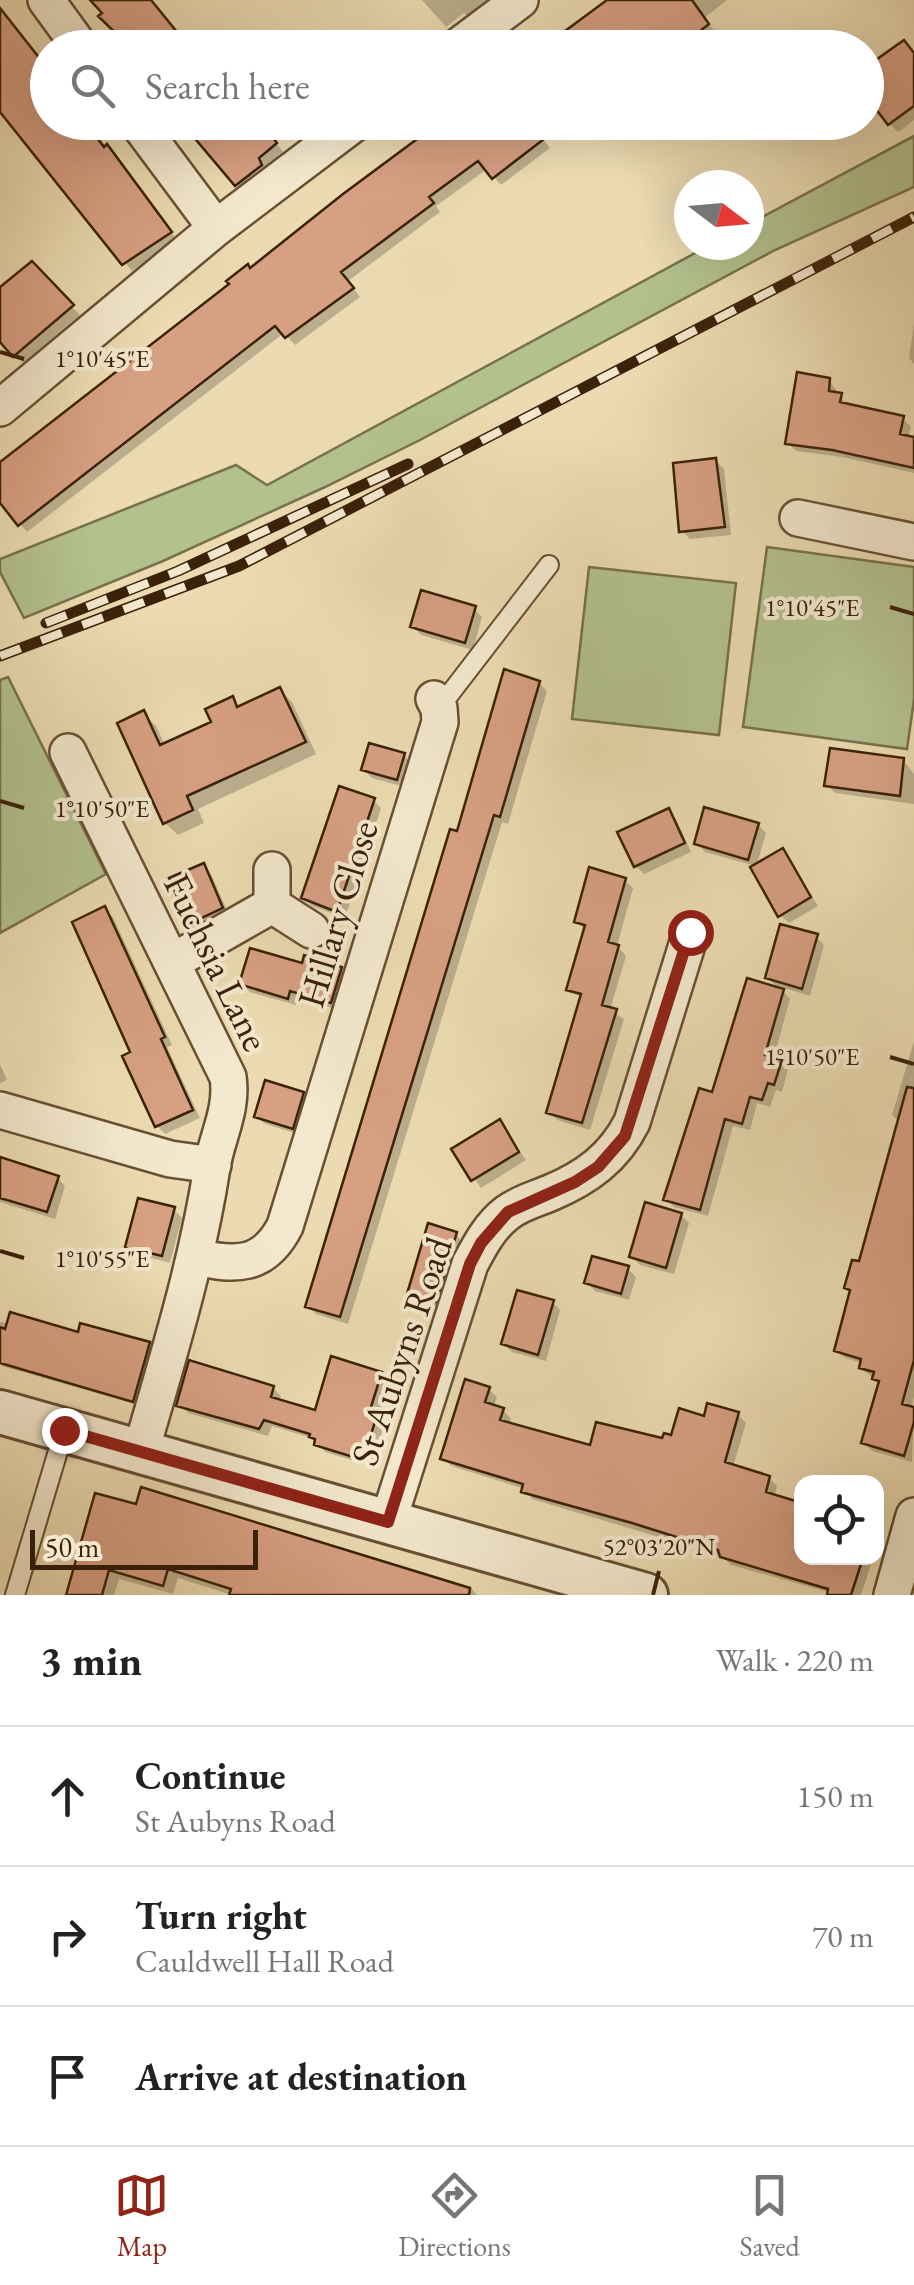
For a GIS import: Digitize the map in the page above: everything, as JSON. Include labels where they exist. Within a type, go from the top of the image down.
[{"type":"street","points":[[46,0],[68,30]]},
{"type":"street","points":[[480,30],[520,0]]},
{"type":"street","points":[[150,140],[216,228]]},
{"type":"street","points":[[0,408],[216,228],[332,140]]},
{"type":"street","points":[[798,518],[914,542]]},
{"type":"street","name":"Hillary Close","points":[[196,1257],[226,1264],[251,1260],[269,1250],[285,1226],[440,722],[436,704]]},
{"type":"street","name":"Fuchsia Lane","points":[[68,752],[228,1078],[229,1106],[212,1165],[196,1257],[141,1451]]},
{"type":"street","points":[[172,962],[272,888],[312,930]]},
{"type":"street","name":"St Aubyns Road","points":[[388,1522],[461,1286],[476,1254],[508,1212],[575,1182],[598,1167],[625,1136],[690,932]]},
{"type":"street","points":[[0,1110],[170,1159],[212,1165]]},
{"type":"street","points":[[0,1412],[646,1595]]},
{"type":"street","points":[[892,1595],[914,1516]]},
{"type":"lane","points":[[436,704],[549,565]]},
{"type":"lane","points":[[15,1595],[64,1430]]},
{"type":"green space","points":[[914,136],[914,187],[764,256],[764,216]]},
{"type":"green space","points":[[682,260],[756,260],[420,440],[163,561],[24,618],[0,572],[0,559],[236,465],[267,485]]},
{"type":"green space","points":[[767,547],[914,567],[914,700],[907,749],[743,727]]},
{"type":"green space","points":[[589,567],[736,583],[719,735],[572,719]]},
{"type":"green space","points":[[8,677],[106,874],[0,933],[0,680]]},
{"type":"building","points":[[90,0],[151,0],[175,30],[112,30],[98,16],[102,13]]},
{"type":"building","points":[[607,0],[692,0],[709,24],[702,30],[566,30]]},
{"type":"building","points":[[0,8],[30,46],[30,140],[99,140],[104,147],[107,144],[172,232],[122,265],[0,112]]},
{"type":"building","points":[[904,40],[914,53],[914,106],[888,125],[884,120],[884,54]]},
{"type":"building","points":[[196,140],[275,140],[277,143],[259,158],[262,165],[235,186]]},
{"type":"building","points":[[416,140],[543,140],[492,179],[478,161],[429,197],[434,203],[341,272],[354,288],[285,338],[275,326],[18,526],[0,503],[0,462],[229,284],[226,281],[248,264],[250,268]]},
{"type":"building","points":[[32,261],[74,305],[13,357],[0,342],[0,287]]},
{"type":"building","points":[[797,372],[830,378],[829,391],[842,393],[840,402],[904,416],[900,434],[914,437],[914,468],[785,444]]},
{"type":"building","points":[[716,458],[725,527],[679,532],[673,463]]},
{"type":"building","points":[[421,590],[476,606],[465,643],[410,627]]},
{"type":"building","points":[[504,669],[540,681],[500,817],[494,815],[340,1317],[305,1307],[450,829],[457,831]]},
{"type":"building","points":[[280,687],[306,742],[187,796],[193,810],[163,824],[117,723],[144,710],[160,745],[211,722],[205,709],[233,696],[237,707]]},
{"type":"building","points":[[369,743],[405,753],[397,780],[361,770]]},
{"type":"building","points":[[830,748],[904,758],[900,796],[824,786]]},
{"type":"building","points":[[339,786],[375,798],[337,912],[301,898]]},
{"type":"building","points":[[704,807],[759,823],[748,860],[694,844]]},
{"type":"building","points":[[669,808],[685,843],[634,867],[617,832]]},
{"type":"building","points":[[783,848],[811,897],[778,917],[750,867]]},
{"type":"building","points":[[204,863],[223,908],[189,924],[169,878]]},
{"type":"building","points":[[589,867],[626,878],[608,942],[619,945],[602,1005],[617,1009],[582,1123],[546,1113],[581,994],[566,990],[585,925],[574,922]]},
{"type":"building","points":[[105,906],[165,1037],[161,1039],[193,1110],[155,1127],[122,1056],[130,1052],[72,922]]},
{"type":"building","points":[[780,924],[818,934],[802,989],[765,978]]},
{"type":"building","points":[[250,948],[302,963],[304,955],[342,967],[331,1003],[290,991],[288,999],[239,984]]},
{"type":"building","points":[[747,978],[784,989],[765,1055],[782,1060],[774,1085],[768,1083],[762,1100],[750,1097],[742,1124],[725,1119],[700,1210],[663,1200],[699,1088],[712,1092]]},
{"type":"building","points":[[265,1080],[304,1092],[293,1129],[254,1117]]},
{"type":"building","points":[[907,1087],[914,1088],[914,1360],[902,1404],[914,1407],[914,1422],[904,1456],[861,1443],[879,1381],[872,1379],[874,1372],[859,1368],[861,1359],[834,1351],[850,1290],[844,1288],[852,1260],[859,1261]]},
{"type":"building","points":[[500,1119],[519,1152],[471,1181],[451,1149]]},
{"type":"building","points":[[0,1157],[59,1176],[47,1212],[0,1198]]},
{"type":"building","points":[[138,1198],[175,1207],[162,1256],[125,1247]]},
{"type":"building","points":[[645,1202],[682,1213],[666,1268],[629,1257]]},
{"type":"building","points":[[428,1223],[457,1232],[436,1302],[407,1294]]},
{"type":"building","points":[[592,1256],[629,1266],[621,1294],[584,1283]]},
{"type":"building","points":[[517,1290],[554,1300],[538,1355],[501,1344]]},
{"type":"building","points":[[10,1312],[78,1332],[80,1323],[150,1342],[133,1402],[0,1363],[0,1327],[5,1329]]},
{"type":"building","points":[[331,1356],[382,1372],[370,1410],[378,1412],[365,1454],[355,1451],[353,1457],[314,1445],[310,1434],[264,1420],[259,1429],[176,1406],[189,1360],[274,1386],[271,1397],[315,1410]]},
{"type":"building","points":[[465,1379],[490,1387],[485,1402],[504,1408],[500,1420],[590,1445],[596,1422],[662,1438],[664,1433],[671,1435],[679,1408],[704,1416],[707,1403],[739,1412],[725,1462],[770,1476],[766,1492],[794,1501],[794,1565],[861,1565],[851,1595],[827,1595],[828,1589],[720,1557],[718,1550],[521,1492],[523,1484],[440,1459]]},
{"type":"building","points":[[141,1487],[470,1588],[469,1595],[229,1595],[231,1589],[168,1569],[163,1586],[109,1570],[102,1595],[66,1595],[95,1493],[136,1504]]},
{"type":"railway","points":[[0,656],[239,566],[914,217]]},
{"type":"railway","points":[[46,623],[178,571],[408,464]]},
{"type":"route","points":[[64,1430],[388,1522],[470,1264],[481,1243],[508,1212],[575,1182],[598,1167],[625,1136],[690,932]]}]
